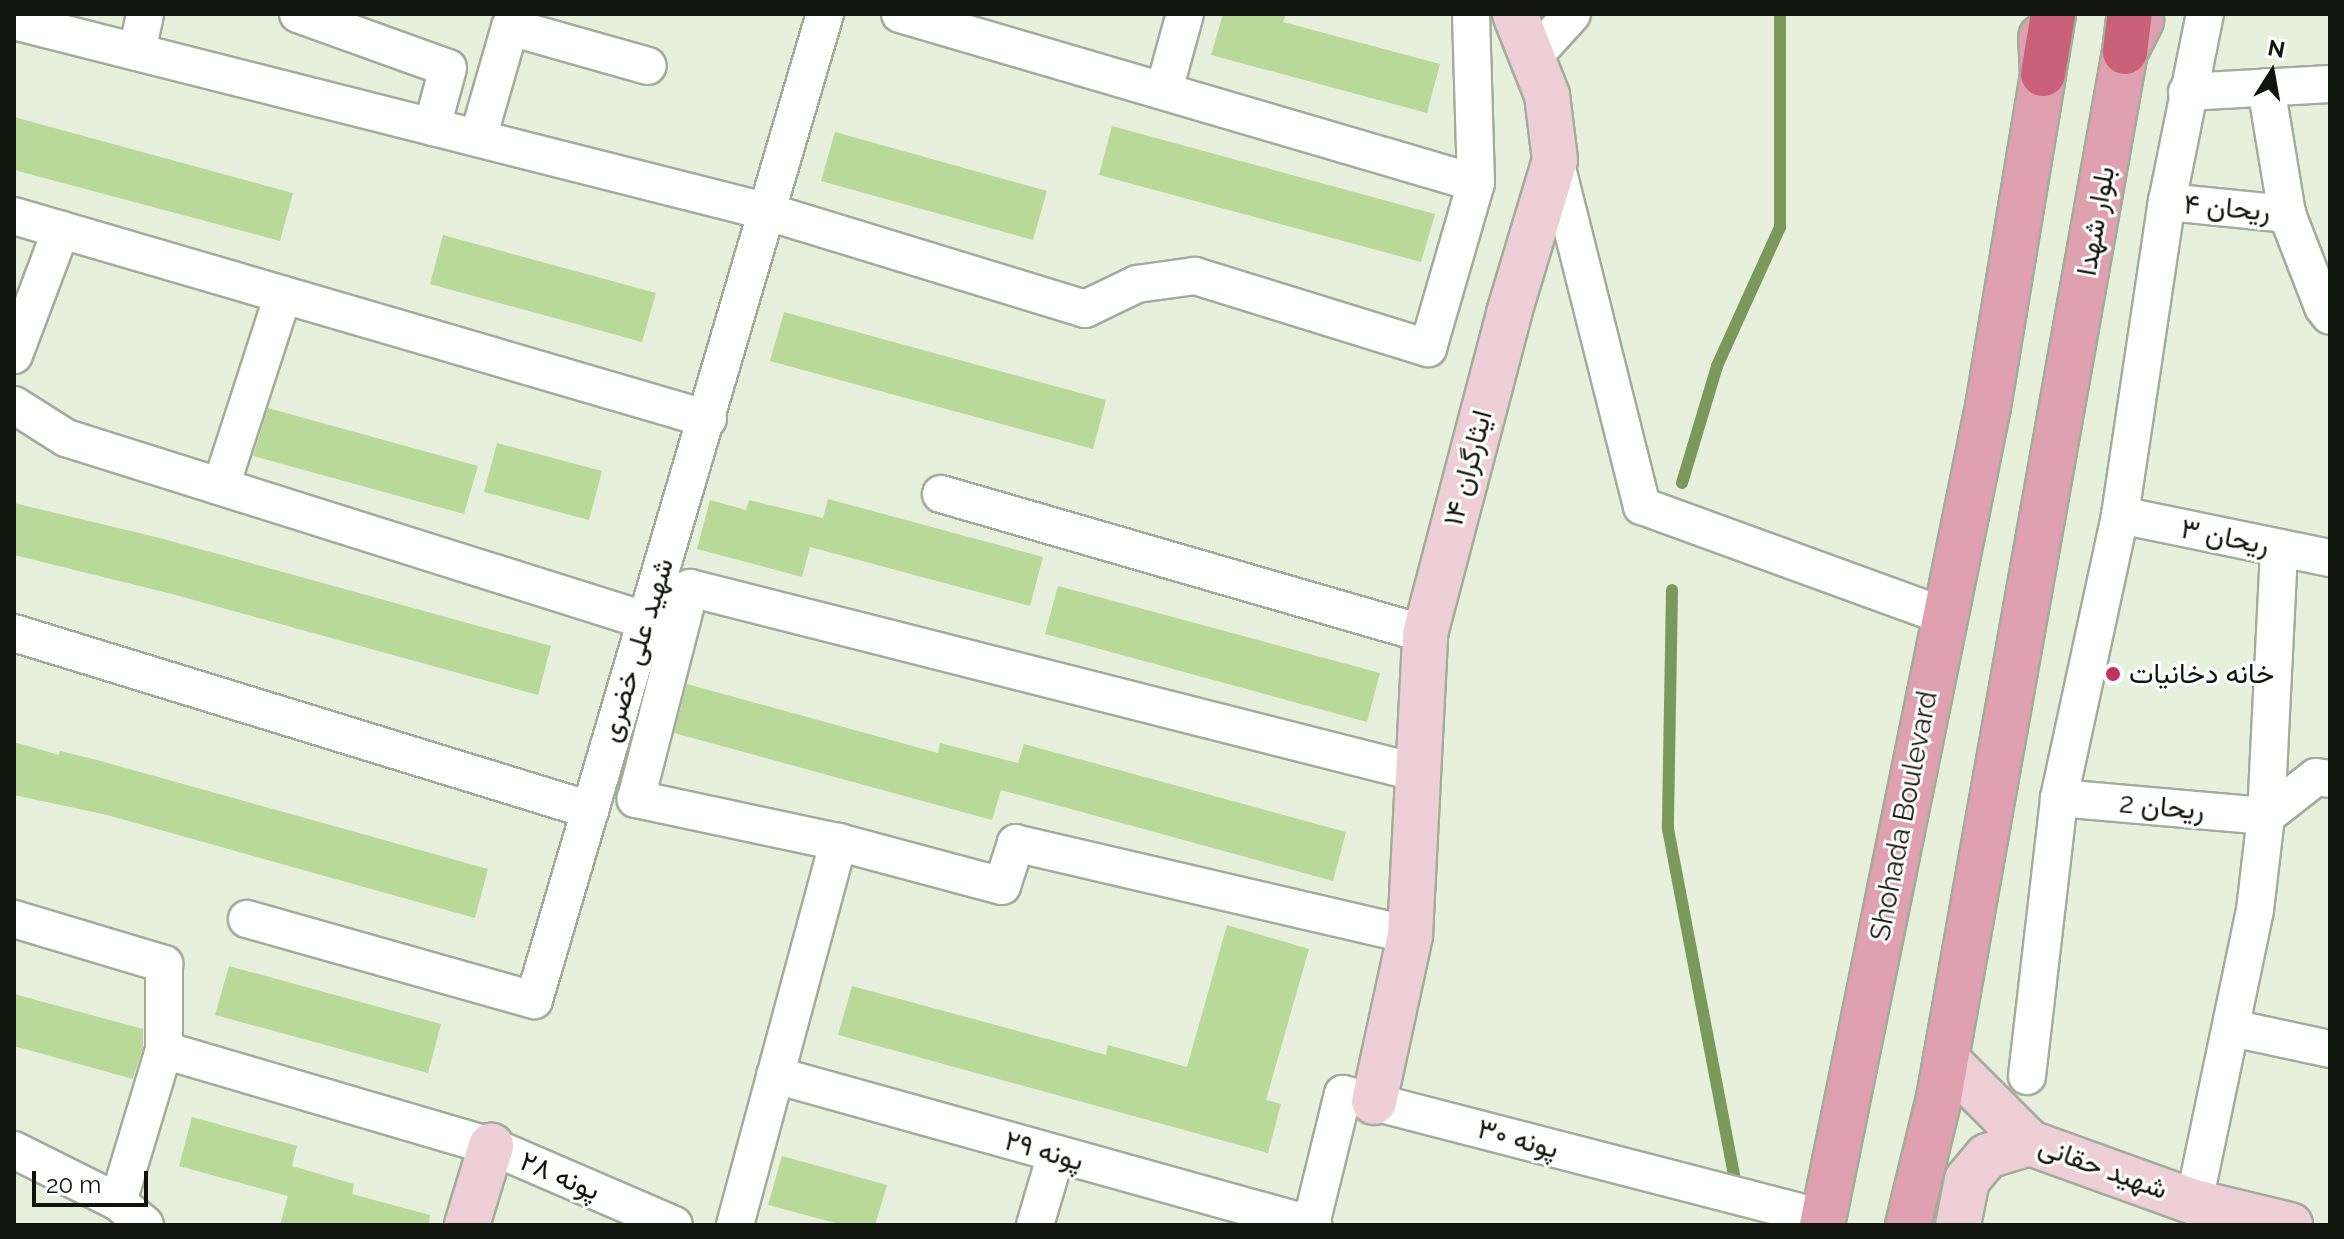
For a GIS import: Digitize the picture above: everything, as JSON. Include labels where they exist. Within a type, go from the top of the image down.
[{"type":"highway","points":[[2043,74],[2053,14]]},
{"type":"main road","points":[[1944,616],[1988,407],[2043,74],[2040,14]]},
{"type":"main road","name":"بلوار شهدا","points":[[1946,1059],[2133,27]]},
{"type":"main road","name":"Shohada Boulevard","points":[[1822,1222],[1944,616]]},
{"type":"main road","points":[[1908,1225],[1946,1059]]},
{"type":"street","points":[[137,52],[145,14]]},
{"type":"street","points":[[298,14],[448,68],[432,127]]},
{"type":"street","name":"شهید علی خضری","points":[[247,919],[534,1000],[644,620],[708,419],[765,211],[825,14]]},
{"type":"street","points":[[900,14],[1476,183]]},
{"type":"street","points":[[1164,90],[1185,14]]},
{"type":"street","points":[[14,21],[765,211],[1085,309],[1137,284],[1195,276],[1428,348],[1476,183],[1471,14]]},
{"type":"street","name":"ایثارگران ۱۴","points":[[1374,1102],[1410,935],[1425,634],[1509,313],[1555,160],[1547,95],[1515,14]]},
{"type":"street","points":[[1532,58],[1572,14]]},
{"type":"street","points":[[2027,1076],[2059,798],[2120,515],[2167,202],[2205,14]]},
{"type":"street","points":[[478,138],[510,27],[648,66]]},
{"type":"street","points":[[2187,92],[2330,84]]},
{"type":"street","points":[[2266,87],[2287,214],[2323,307],[2330,316]]},
{"type":"street","points":[[1555,160],[1642,506],[1944,616]]},
{"type":"street","name":"ریحان ۴","points":[[2167,202],[2287,214]]},
{"type":"street","points":[[14,216],[708,419]]},
{"type":"street","points":[[14,355],[61,230]]},
{"type":"street","points":[[221,486],[283,295]]},
{"type":"street","points":[[14,405],[66,438],[644,620]]},
{"type":"street","points":[[941,494],[1425,634]]},
{"type":"street","name":"ریحان ۳","points":[[2120,515],[2330,558]]},
{"type":"street","points":[[2194,1202],[2253,930],[2266,816],[2279,548]]},
{"type":"street","points":[[1410,935],[1016,843],[1002,886],[838,842],[636,799],[690,588],[1419,773]]},
{"type":"street","points":[[14,633],[590,810]]},
{"type":"street","points":[[2266,816],[2316,777],[2330,779]]},
{"type":"street","name":"ریحان 2","points":[[2059,798],[2266,816]]},
{"type":"street","points":[[735,1225],[838,842]]},
{"type":"street","points":[[14,919],[164,964],[164,1050],[131,1213],[14,1150]]},
{"type":"street","points":[[2232,1028],[2330,1049]]},
{"type":"street","name":"پونه ۲۸","points":[[164,1050],[491,1146],[674,1225]]},
{"type":"street","name":"شهید حقانی","points":[[1946,1059],[2030,1143],[2194,1202],[2290,1225]]},
{"type":"street","name":"پونه ۲۹","points":[[775,1075],[1312,1225]]},
{"type":"street","name":"پونه ۳۰","points":[[1312,1225],[1343,1094],[1822,1222]]},
{"type":"street","points":[[1958,1225],[1967,1180],[1987,1156],[2030,1143]]},
{"type":"street","points":[[467,1225],[491,1146]]},
{"type":"street","points":[[1035,1225],[1056,1154]]},
{"type":"building","points":[[1223,14],[1286,14],[1283,22],[1440,64],[1427,113],[1211,55]]},
{"type":"building","points":[[14,117],[293,193],[280,241],[14,170]]},
{"type":"building","points":[[1112,126],[1435,214],[1421,262],[1099,175]]},
{"type":"building","points":[[835,132],[1047,191],[1033,240],[821,181]]},
{"type":"building","points":[[443,235],[656,293],[642,342],[430,284]]},
{"type":"building","points":[[784,312],[1106,400],[1093,449],[770,361]]},
{"type":"building","points":[[268,408],[478,466],[464,514],[253,456]]},
{"type":"building","points":[[497,443],[602,471],[589,520],[484,492]]},
{"type":"building","points":[[828,499],[1043,557],[1030,606],[810,547],[802,577],[697,549],[710,500],[746,510],[749,500],[823,518]]},
{"type":"building","points":[[14,503],[160,538],[551,646],[538,695],[172,594],[14,555]]},
{"type":"building","points":[[1058,586],[1380,673],[1367,722],[1045,634]]},
{"type":"building","points":[[687,684],[938,753],[940,743],[1018,763],[1024,744],[1346,832],[1333,881],[1001,790],[992,820],[674,733]]},
{"type":"building","points":[[14,742],[59,755],[60,751],[97,760],[488,869],[475,918],[107,815],[14,795]]},
{"type":"building","points":[[1227,925],[1309,949],[1266,1100],[1281,1104],[1268,1153],[838,1035],[852,986],[1106,1055],[1108,1045],[1187,1067]]},
{"type":"building","points":[[229,966],[441,1024],[428,1073],[215,1015]]},
{"type":"building","points":[[14,994],[143,1029],[143,1047],[133,1079],[14,1046]]},
{"type":"building","points":[[192,1117],[297,1146],[292,1166],[354,1184],[352,1194],[430,1215],[429,1225],[280,1225],[288,1196],[179,1166]]},
{"type":"building","points":[[782,1156],[887,1185],[875,1225],[843,1225],[768,1205]]},
{"type":"waterway","points":[[1682,483],[1717,366],[1780,227],[1780,14]]},
{"type":"waterway","points":[[1672,590],[1668,829],[1736,1184]]},
{"type":"place","name":"خانه دخانیات","points":[[2113,674]]}]
